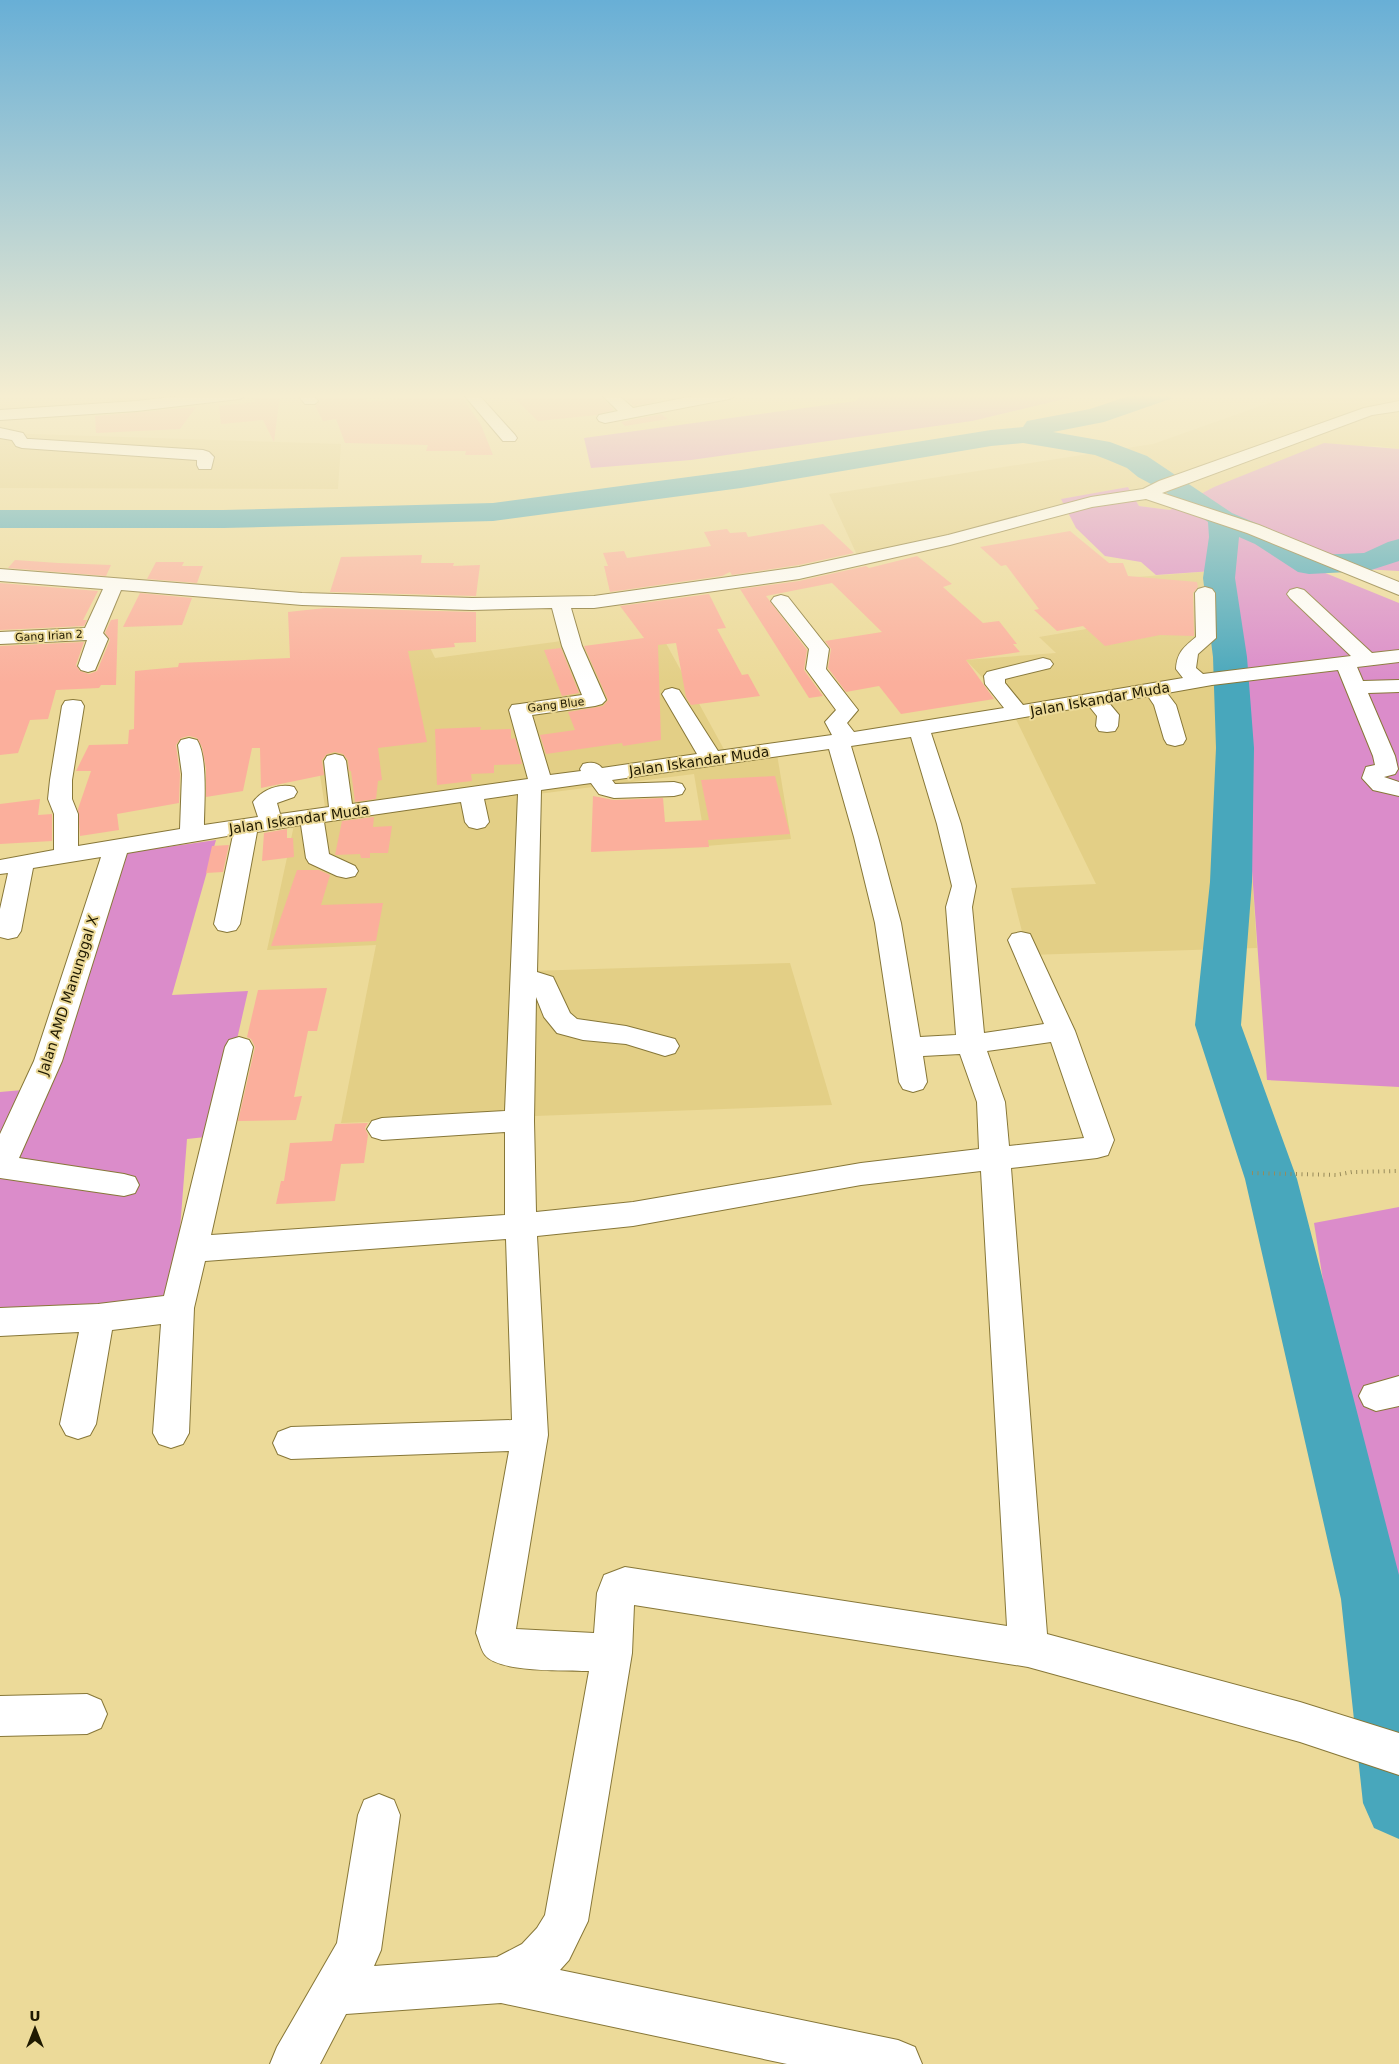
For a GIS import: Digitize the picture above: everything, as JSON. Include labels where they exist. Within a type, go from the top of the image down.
[{"type":"street","points":[[0,575],[302,599],[472,604],[560,604],[628,598],[799,573],[877,558],[1091,502],[1147,494],[1154,490]]},
{"type":"street","points":[[1147,494],[1197,508],[1253,529],[1399,589]]},
{"type":"street","points":[[92,634],[115,583]]},
{"type":"street","points":[[1205,593],[1206,638],[1190,649],[1186,656],[1186,669],[1205,681]]},
{"type":"street","points":[[1297,594],[1367,660]]},
{"type":"street","points":[[781,600],[819,649],[816,669],[847,710],[836,722],[843,740],[888,923],[913,1082]]},
{"type":"street","name":"Gang Blue","points":[[536,784],[520,710],[595,700],[572,646],[560,604]]},
{"type":"street","name":"Gang Irian 2","points":[[0,638],[92,634],[98,639],[88,666]]},
{"type":"street","name":"Jalan Iskandar Muda","points":[[11,865],[245,826],[919,729],[1240,675],[1399,656]]},
{"type":"street","points":[[1345,663],[1395,775]]},
{"type":"street","points":[[1018,712],[995,684],[994,676],[1043,664]]},
{"type":"street","points":[[1355,687],[1399,686]]},
{"type":"street","points":[[1154,689],[1165,705],[1175,739]]},
{"type":"street","points":[[672,694],[711,759]]},
{"type":"street","points":[[1094,700],[1108,715],[1107,726]]},
{"type":"street","points":[[66,855],[66,814],[60,799],[60,790],[73,706]]},
{"type":"street","points":[[919,729],[949,824],[964,886],[959,906],[971,1044],[991,1102],[1028,1648]]},
{"type":"street","points":[[189,745],[193,774],[192,834]]},
{"type":"street","points":[[335,761],[341,813]]},
{"type":"street","points":[[568,762],[586,762],[594,775],[607,789],[614,791],[674,789]]},
{"type":"street","points":[[536,784],[524,980],[519,1121],[521,1226],[530,1435],[496,1633],[499,1642],[508,1648],[612,1653]]},
{"type":"street","points":[[271,823],[265,802],[268,798],[286,792]]},
{"type":"street","points":[[471,794],[477,822]]},
{"type":"street","points":[[311,817],[318,858],[346,871]]},
{"type":"street","points":[[227,924],[245,826]]},
{"type":"street","name":"Jalan AMD Manunggal X","points":[[0,1166],[48,1061],[116,849]]},
{"type":"street","points":[[8,931],[11,865]]},
{"type":"street","points":[[192,1249],[521,1226],[633,1214],[861,1174],[1097,1147],[1099,1140],[1097,1131],[1061,1031],[1022,940]]},
{"type":"street","points":[[524,980],[544,983],[558,1017],[567,1026],[583,1031],[626,1035],[665,1046]]},
{"type":"street","points":[[906,1047],[971,1044],[1061,1031]]},
{"type":"street","points":[[171,1433],[178,1308],[239,1047]]},
{"type":"street","points":[[382,1129],[519,1121]]},
{"type":"street","points":[[0,1166],[124,1185]]},
{"type":"street","points":[[0,1322],[98,1318],[178,1308]]},
{"type":"street","points":[[78,1424],[98,1318]]},
{"type":"street","points":[[291,1443],[530,1435]]},
{"type":"street","points":[[501,1980],[538,1960],[553,1944],[566,1921],[612,1653],[616,1593],[618,1588],[625,1585],[1028,1648],[1338,1734],[1399,1754]]},
{"type":"street","points":[[0,1716],[87,1714]]},
{"type":"street","points":[[294,2064],[358,1950],[369,1894],[380,1815]]},
{"type":"street","points":[[333,1992],[501,1980],[898,2064]]},
{"type":"path","points":[[1252,1172],[1336,1175],[1352,1172],[1399,1171]]},
{"type":"shaded area","points":[[853,490],[1110,490],[1062,499],[1068,512],[857,555],[829,494]]},
{"type":"shaded area","points":[[1109,490],[1130,490],[1139,506],[1170,510],[1208,490],[1399,490],[1399,571],[1308,566],[1399,603],[1399,1087],[1267,1080],[1239,689],[1227,570],[1156,575],[1141,562],[1105,556],[1076,528],[1061,499]]},
{"type":"shaded area","points":[[1130,490],[1208,490],[1170,510],[1139,506]]},
{"type":"shaded area","points":[[1227,570],[1239,689],[1257,948],[1028,955],[1011,888],[1096,884],[1010,707],[966,660],[1056,653],[1039,637],[1104,626],[1072,582]]},
{"type":"shaded area","points":[[424,635],[435,658],[569,640],[571,650],[662,636],[726,753],[775,742],[791,839],[706,846],[694,774],[538,794],[530,971],[790,963],[832,1105],[341,1123],[376,945],[267,950],[296,816],[325,807],[301,654]]},
{"type":"shaded area","points":[[216,840],[172,995],[248,991],[215,1136],[187,1139],[174,1306],[0,1319],[0,1092],[34,1089],[111,855]]},
{"type":"shaded area","points":[[1399,1207],[1399,1784],[1381,1637],[1373,1599],[1314,1223]]},
{"type":"building","points":[[823,524],[854,553],[799,565],[732,575],[730,572],[722,576],[610,592],[604,566],[608,566],[603,553],[624,551],[627,558],[711,546],[704,532],[727,529],[730,533],[746,532],[748,537]]},
{"type":"building","points":[[1070,531],[1109,563],[1123,563],[1128,576],[1197,582],[1198,587],[1193,593],[1194,636],[1160,635],[1105,646],[1083,626],[1057,631],[1034,610],[1039,609],[1006,565],[1001,566],[980,547]]},
{"type":"building","points":[[422,555],[421,563],[454,563],[453,566],[480,565],[476,596],[330,592],[341,557]]},
{"type":"building","points":[[917,556],[952,584],[943,587],[983,623],[999,621],[1017,644],[1013,644],[1020,652],[966,660],[994,699],[901,714],[879,686],[846,692],[828,668],[831,649],[825,641],[882,632],[832,583],[766,596],[807,650],[804,670],[823,696],[809,698],[740,589],[799,581],[866,566],[869,568]]},
{"type":"building","points":[[15,560],[111,565],[106,576],[8,568]]},
{"type":"building","points":[[156,562],[184,562],[182,566],[203,566],[197,583],[147,579]]},
{"type":"building","points":[[0,583],[98,591],[83,620],[87,620],[84,626],[0,630]]},
{"type":"building","points":[[140,593],[192,598],[182,625],[123,627]]},
{"type":"building","points":[[709,594],[726,628],[717,629],[742,675],[748,674],[760,696],[691,705],[686,697],[676,643],[658,645],[661,740],[623,746],[622,743],[546,754],[540,735],[575,730],[568,712],[603,706],[608,700],[584,646],[644,638],[620,606]]},
{"type":"building","points":[[325,608],[476,612],[476,642],[454,643],[455,647],[408,651],[427,742],[378,748],[382,780],[378,781],[376,799],[355,802],[348,760],[343,754],[335,752],[327,754],[322,760],[324,775],[261,788],[260,748],[252,748],[243,791],[206,797],[206,769],[202,747],[197,738],[189,736],[181,738],[176,745],[180,774],[179,803],[117,814],[119,830],[80,836],[78,809],[91,771],[76,771],[89,745],[128,744],[129,730],[134,729],[135,671],[178,667],[179,663],[290,658],[288,612]]},
{"type":"building","points":[[118,619],[116,685],[101,685],[99,688],[56,690],[48,719],[30,720],[18,753],[0,755],[0,646],[84,642],[76,665],[80,671],[89,674],[97,671],[110,640],[105,633],[111,620]]},
{"type":"building","points":[[561,648],[579,693],[562,696],[544,650]]},
{"type":"building","points":[[481,727],[480,730],[511,729],[511,739],[515,738],[522,764],[494,765],[494,773],[471,774],[472,781],[437,785],[435,729]]},
{"type":"building","points":[[775,776],[790,834],[708,840],[709,847],[591,852],[593,796],[614,800],[663,798],[665,822],[709,820],[701,780]]},
{"type":"building","points":[[40,799],[38,815],[52,814],[52,841],[0,844],[0,804]]},
{"type":"building","points":[[374,817],[373,827],[392,826],[388,853],[370,853],[370,858],[361,858],[360,854],[335,855],[342,821]]},
{"type":"building","points":[[287,829],[287,838],[293,838],[294,857],[262,861],[264,833]]},
{"type":"building","points":[[229,845],[223,872],[206,873],[212,846]]},
{"type":"building","points":[[297,870],[319,870],[330,875],[321,905],[383,903],[376,941],[271,946]]},
{"type":"building","points":[[327,988],[317,1031],[308,1031],[294,1097],[302,1096],[296,1120],[238,1121],[255,1047],[251,1039],[247,1037],[258,990]]},
{"type":"building","points":[[368,1123],[365,1128],[368,1135],[364,1163],[341,1164],[335,1201],[276,1204],[281,1181],[284,1181],[290,1143],[332,1141],[335,1124]]},
{"type":"waterway","points":[[0,519],[223,519],[493,512],[656,490]]},
{"type":"waterway","points":[[1182,490],[1222,519]]},
{"type":"waterway","points":[[1222,519],[1266,538],[1309,565],[1368,562],[1399,548]]},
{"type":"waterway","points":[[1222,519],[1224,537],[1219,578],[1230,657],[1235,748],[1231,882],[1218,1025],[1271,1179],[1373,1599],[1399,1803]]}]
